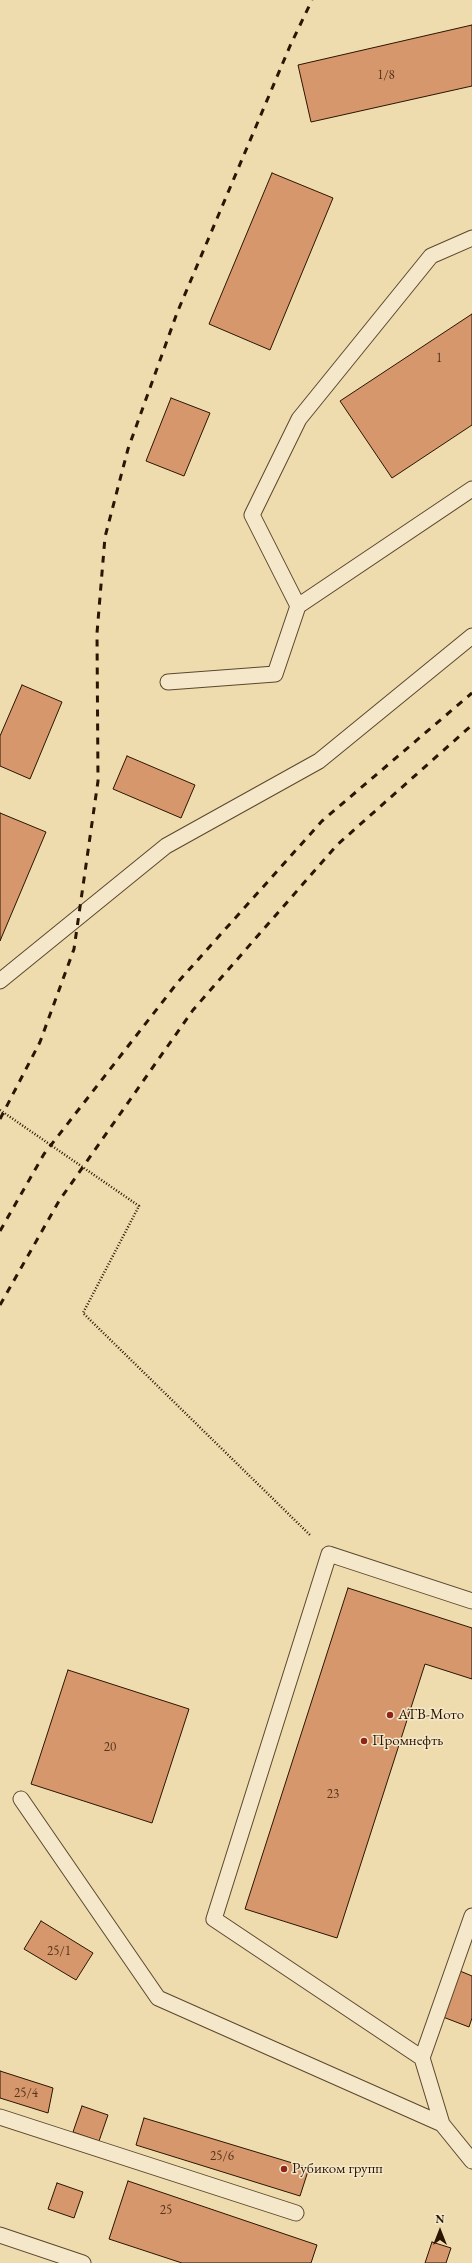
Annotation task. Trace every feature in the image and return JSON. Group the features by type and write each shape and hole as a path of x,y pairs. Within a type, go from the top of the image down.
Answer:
{"lane":[{"path":"298,606 252,515 299,419 431,256 472,238"},
{"path":"168,682 275,674 298,606 472,490"},
{"path":"0,981 166,846 319,761 472,636"},
{"path":"422,2058 214,1919 329,1554 472,1601"},
{"path":"21,1799 158,1998 442,2124"},
{"path":"472,1916 422,2058 442,2124 472,2161"},
{"path":"0,2117 296,2213"},
{"path":"0,2235 83,2263"}],"path":[{"path":"0,1110 139,1206 83,1313 329,1554"}],"building":[{"path":"472,25 472,86 311,122 298,65"},
{"path":"272,173 333,198 270,350 209,324"},
{"path":"472,314 472,425 392,478 340,401"},
{"path":"171,398 210,413 184,476 146,461"},
{"path":"22,685 62,702 30,779 0,766 0,736"},
{"path":"127,756 195,785 181,818 113,789"},
{"path":"0,813 46,832 0,941"},
{"path":"348,1588 472,1628 472,1679 425,1664 337,1938 245,1909"},
{"path":"68,1670 189,1709 152,1823 31,1784"},
{"path":"41,1921 93,1953 76,1980 24,1949"},
{"path":"460,1971 472,1976 472,2018 469,2027 443,2017"},
{"path":"0,2071 53,2088 48,2113 0,2098"},
{"path":"82,2106 108,2115 99,2141 73,2132"},
{"path":"144,2118 309,2168 300,2196 136,2145"},
{"path":"128,2181 317,2245 311,2263 182,2263 109,2239"},
{"path":"57,2183 83,2192 74,2218 48,2209"},
{"path":"432,2242 451,2248 446,2263 425,2263"}],"railway":[{"path":"0,1119 40,1042 74,949 98,781 97,633 105,537 128,449 177,313 290,46 312,0"},
{"path":"0,1231 44,1154 178,982 322,821 472,693"},
{"path":"0,1305 59,1201 193,1010 337,845 472,725"}],"place":[{"name":"АТВ-Мото","path":"390,1715"},
{"name":"Промнефть","path":"364,1741"},
{"name":"Рубиком групп","path":"284,2169"}]}
